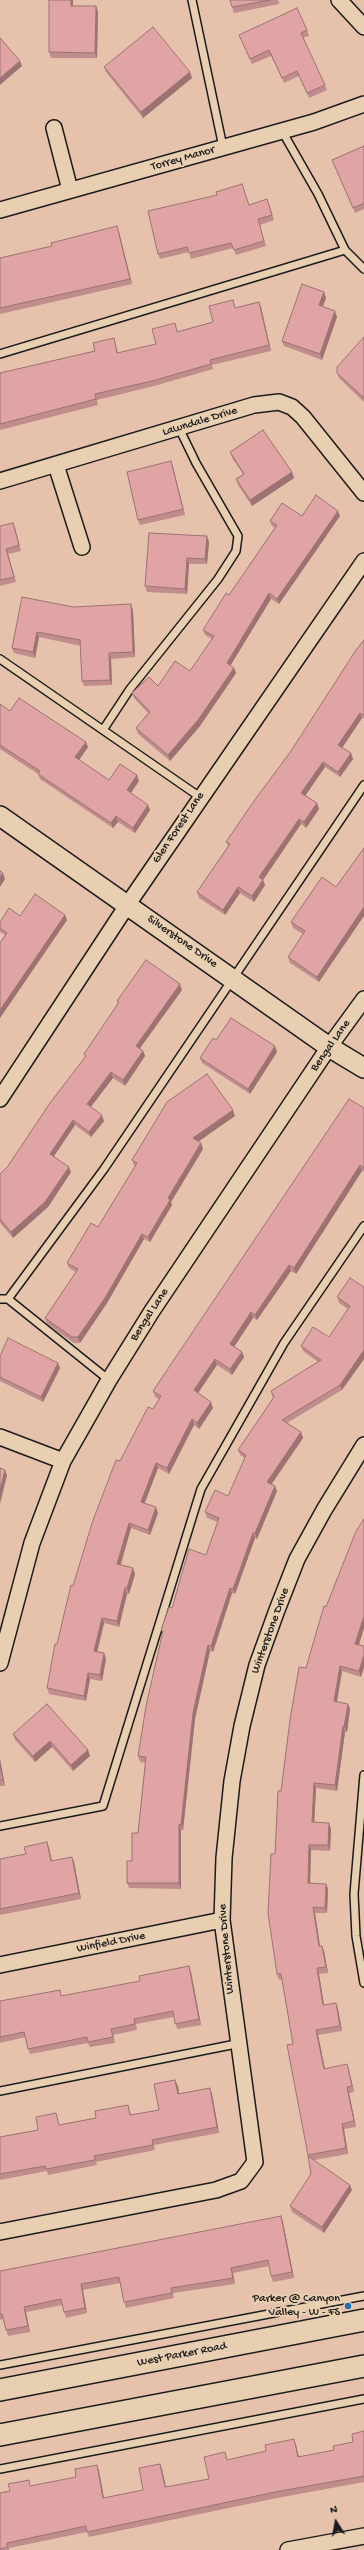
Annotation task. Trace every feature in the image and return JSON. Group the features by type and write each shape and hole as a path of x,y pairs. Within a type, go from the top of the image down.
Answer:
{"main road":[{"name":"West Parker Road","path":"0,2390 364,2320"},
{"path":"0,2435 364,2366"}],"street":[{"path":"340,0 364,27"},
{"name":"Torrey Manor","path":"0,210 282,131 364,104"},
{"path":"54,128 70,190"},
{"name":"Lawndale Drive","path":"0,481 254,405 279,402 292,407 304,417 364,493"},
{"path":"56,465 82,547"},
{"name":"Glen Forest Lane","path":"0,1099 128,904 364,561"},
{"name":"Silverstone Drive","path":"0,816 128,904 330,1047 364,1068"},
{"name":"Bengal Lane","path":"0,1662 32,1543 63,1461 109,1380 152,1311 364,999"},
{"path":"0,1436 63,1461"},
{"name":"Winterstone Drive","path":"0,2232 216,2190 241,2181 256,2162 222,1920 224,1858 232,1781 242,1726 257,1665 298,1559 324,1510 364,1445"},
{"name":"Winfield Drive","path":"0,1965 222,1920"},
{"path":"288,2550 364,2536"}],"lane":[{"path":"192,0 223,147"},
{"path":"282,131 318,194 345,250 364,269"},
{"path":"0,354 345,250"},
{"path":"103,730 130,689 218,579 236,551 238,536 196,463 179,428"},
{"path":"0,659 200,798"},
{"path":"8,1299 104,1169 364,785"},
{"path":"0,1826 103,1806 201,1488 284,1342 364,1226"},
{"path":"0,1299 8,1299 109,1380"},
{"path":"364,1775 354,1894 356,1936 364,1983"},
{"path":"0,2091 240,2043"},
{"path":"0,2365 364,2296"},
{"path":"0,2469 364,2400"}],"building":[{"path":"49,0 71,0 71,6 96,6 95,53 49,52"},
{"path":"230,0 270,0 232,7"},
{"path":"297,8 307,30 301,33 325,85 307,93 297,71 282,78 269,50 250,59 239,35"},
{"path":"153,27 190,72 141,112 104,67"},
{"path":"0,38 20,61 0,78"},
{"path":"364,146 364,203 353,208 332,160"},
{"path":"242,184 249,205 267,199 272,215 258,219 264,241 234,250 231,243 189,253 187,247 158,254 148,211 217,195 216,192"},
{"path":"117,226 130,279 0,308 0,258 52,246 51,243"},
{"path":"302,284 324,292 319,305 335,311 320,354 282,341"},
{"path":"233,300 235,308 259,302 269,345 210,360 211,364 152,381 95,394 96,399 0,424 0,373 95,351 93,343 114,338 117,353 156,344 152,329 175,323 177,332 213,322 209,306"},
{"path":"364,337 364,398 337,373 337,367"},
{"path":"263,430 292,472 250,500 236,479 244,474 230,452"},
{"path":"171,461 183,509 138,520 127,472"},
{"path":"316,495 338,511 277,599 269,593 227,663 234,668 198,720 168,755 136,728 150,712 132,693 149,677 158,686 175,661 190,671 214,636 203,630 226,593 229,595 277,525 270,521 282,503 302,516"},
{"path":"13,523 19,545 6,549 14,577 0,580 0,526"},
{"path":"149,533 207,536 205,559 187,558 185,589 145,586"},
{"path":"22,597 73,607 131,604 133,652 109,653 110,680 82,681 80,640 37,632 33,652 12,648"},
{"path":"364,640 364,714 363,715 360,713 338,745 351,753 338,772 323,762 301,793 317,803 304,822 299,819 259,877 263,880 252,896 238,887 223,910 197,892 230,844 226,842 291,751"},
{"path":"19,698 86,742 75,757 109,780 120,764 137,775 127,790 148,805 133,828 116,816 111,823 38,774 40,771 0,745 0,704 10,711"},
{"path":"364,848 364,907 317,977 288,957 305,931 291,922 322,877 336,887"},
{"path":"0,871 3,873 0,878"},
{"path":"35,894 65,915 0,1010 0,943 7,933 0,928 0,922 9,908 20,916"},
{"path":"146,960 180,984 136,1046 143,1051 123,1080 111,1072 87,1104 102,1115 89,1132 73,1120 50,1154 69,1167 45,1202 11,1232 0,1219 0,1174 8,1166 50,1103 86,1056 84,1054 119,1002 117,1001"},
{"path":"231,1018 275,1046 248,1089 200,1058 213,1038 216,1040"},
{"path":"207,1074 233,1110 193,1138 201,1143 168,1198 170,1200 148,1237 142,1234 105,1298 78,1337 72,1337 45,1318 78,1269 67,1263 91,1223 98,1227 137,1163 132,1160 167,1102"},
{"path":"349,1099 364,1108 364,1168 360,1165 294,1268 289,1265 255,1315 251,1312 230,1344 242,1352 230,1369 215,1359 194,1390 211,1402 197,1423 192,1419 167,1468 156,1463 141,1502 156,1507 148,1530 129,1523 117,1564 133,1568 127,1588 125,1588 117,1621 102,1618 94,1651 104,1653 100,1675 88,1673 84,1696 47,1688 55,1644 57,1644 71,1585 73,1586 92,1523 116,1460 120,1461 148,1407 153,1409 161,1396 153,1391"},
{"path":"350,1278 364,1287 364,1350 340,1385 282,1420 301,1432 267,1482 275,1486 255,1533 253,1533 233,1589 230,1588 211,1646 208,1645 193,1713 181,1825 179,1824 179,1883 127,1883 127,1861 132,1861 132,1833 138,1833 146,1757 138,1756 146,1706 163,1631 161,1630 169,1607 172,1608 189,1549 206,1555 219,1518 205,1512 215,1490 228,1496 246,1455 238,1450 274,1397 271,1391 321,1360 301,1346 313,1327 329,1337 350,1306 337,1297"},
{"path":"8,1338 58,1363 41,1397 0,1377 0,1356"},
{"path":"0,1468 5,1470 0,1491"},
{"path":"364,1519 364,1616 355,1644 364,1646 364,1655 359,1671 340,1666 334,1701 348,1704 344,1727 343,1726 335,1785 314,1783 312,1822 329,1823 328,1845 309,1845 308,1883 326,1884 325,1908 313,1907 319,1946 322,1946 326,1967 317,1968 323,2005 336,2003 340,2026 316,2030 324,2069 347,2064 352,2086 347,2087 354,2121 342,2124 346,2148 308,2155 287,2045 293,2044 281,1974 277,1974 268,1913 271,1854 275,1854 278,1791 281,1791 290,1720 299,1667 306,1668 324,1606 326,1607 356,1531"},
{"path":"47,1704 88,1750 71,1765 50,1741 33,1756 13,1734"},
{"path":"0,1764 3,1780 0,1780"},
{"path":"47,1842 51,1861 72,1857 79,1893 0,1909 0,1859 26,1854 24,1847"},
{"path":"189,1966 199,2019 175,2024 173,2011 134,2019 135,2024 111,2029 113,2037 88,2042 87,2037 28,2049 24,2032 0,2037 0,2001 60,1990 61,1996 140,1981 139,1976"},
{"path":"175,2080 178,2094 210,2088 217,2127 152,2140 153,2145 94,2156 95,2160 46,2169 45,2166 0,2174 0,2137 38,2130 36,2117 56,2113 59,2125 96,2118 95,2111 128,2105 130,2115 159,2110 154,2084"},
{"path":"308,2156 350,2185 322,2227 290,2206 311,2174"},
{"path":"281,2216 292,2272 271,2276 268,2260 231,2268 233,2278 171,2288 172,2293 124,2302 119,2277 81,2284 85,2308 64,2312 61,2299 24,2307 28,2326 6,2330 2,2314 0,2314 0,2271"},
{"path":"364,2431 364,2476 275,2492 87,2532 86,2526 7,2543 7,2547 0,2549 0,2493 10,2491 8,2484 29,2480 30,2486 76,2477 75,2469 97,2465 103,2498 143,2490 139,2468 160,2464 165,2487 209,2479 204,2457 225,2452 227,2460 266,2451 265,2445 294,2439 298,2457 334,2450 333,2446 353,2442 352,2434"}],"place":[{"name":"Parker @ Canyon Valley - W - FS","path":"348,2306"}]}
